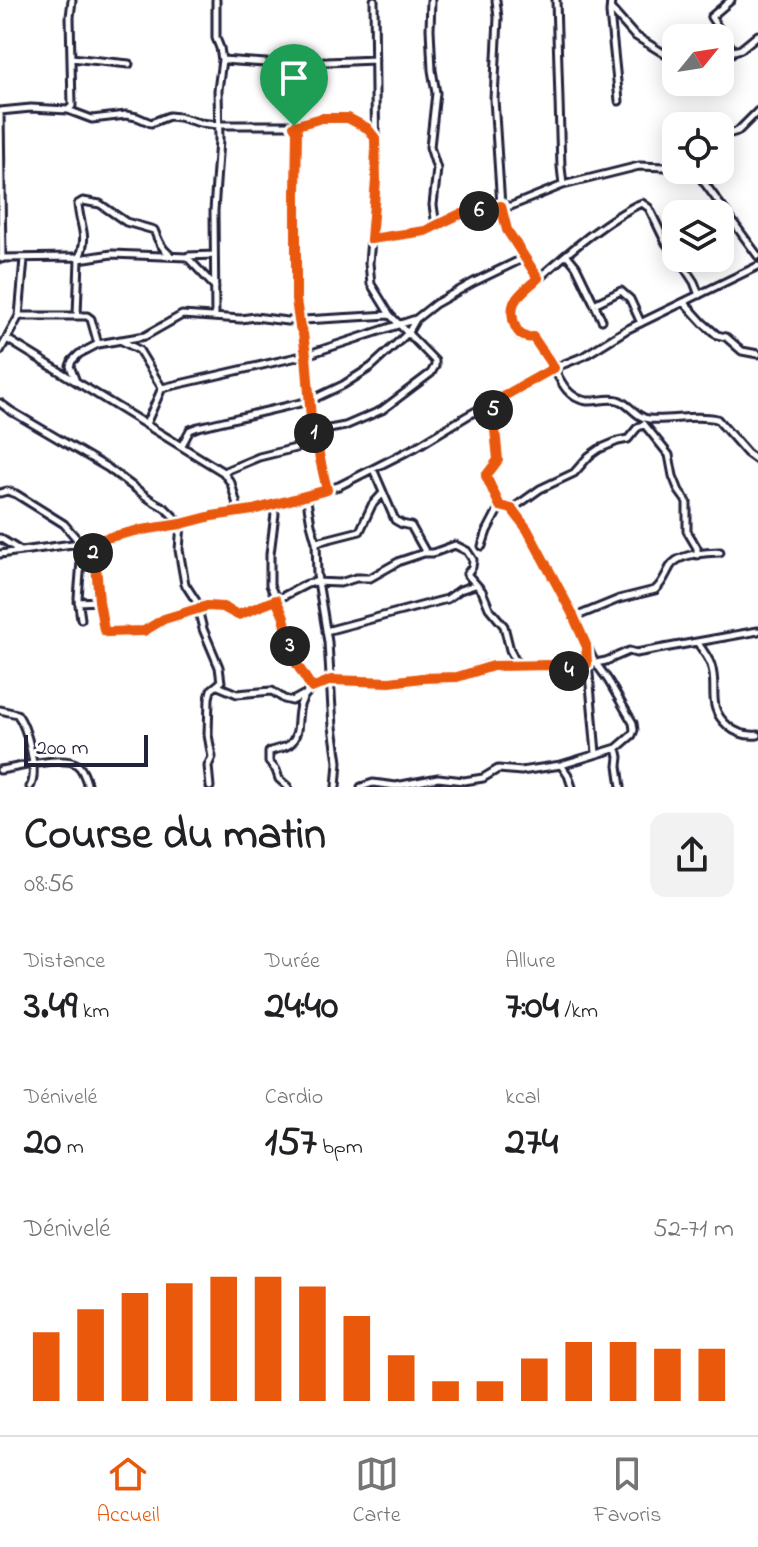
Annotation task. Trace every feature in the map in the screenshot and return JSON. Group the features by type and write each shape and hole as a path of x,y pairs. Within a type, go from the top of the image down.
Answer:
{"street":[{"path":"68,110 72,106 72,0"},
{"path":"215,316 214,211 218,90 222,60 216,38 216,0"},
{"path":"313,432 345,426 382,410 431,373 435,366 435,361 390,315 371,284 369,263 376,180 374,0"},
{"path":"431,0 431,57 436,93 430,147 437,169 433,205 436,226"},
{"path":"496,0 494,99 501,206 507,230 538,278"},
{"path":"556,0 563,185"},
{"path":"611,0 619,101"},
{"path":"716,24 711,17 731,0"},
{"path":"610,8 634,35 662,52"},
{"path":"734,52 758,35"},
{"path":"71,58 129,64"},
{"path":"222,60 279,64 375,60"},
{"path":"215,255 112,254 79,259 1,258 0,111 31,108 68,110 92,119 126,115 151,123 169,116 218,125 294,126 322,118 348,118 367,128 375,138"},
{"path":"734,132 758,111"},
{"path":"294,126 297,131 296,300 306,355 313,432 327,490"},
{"path":"371,239 425,231 458,215 518,204 563,185 639,166 662,167"},
{"path":"705,184 758,256"},
{"path":"77,315 79,259 85,228 78,204 83,201 100,204 126,222 154,230 164,251 170,255"},
{"path":"662,235 649,208 642,203 617,216 538,278 517,298 513,310 517,331 521,337 533,337 563,386 575,397 586,401 618,400 629,406 669,455 673,476 687,502 687,531 697,548 697,555"},
{"path":"567,255 576,266 602,320"},
{"path":"187,257 215,287"},
{"path":"162,388 306,355 400,325 524,258"},
{"path":"0,351 19,316 24,259"},
{"path":"0,554 94,541 181,524 339,486 554,368 584,356 641,323 758,266"},
{"path":"687,272 699,295"},
{"path":"594,304 621,291 630,299 641,323"},
{"path":"684,302 717,335 726,337 742,351 758,354"},
{"path":"75,379 70,366 79,354 98,344 145,336 180,315 255,317 276,321 390,315"},
{"path":"19,316 87,316 91,319 98,344"},
{"path":"182,445 190,430 198,427 309,401 343,385 371,367 408,333 416,319"},
{"path":"7,339 223,472 231,483 239,512"},
{"path":"118,340 139,350 162,388"},
{"path":"146,424 162,388"},
{"path":"0,403 108,468 165,508 181,524 179,550 183,580 196,601 203,629 219,667 221,682 211,690 209,698 210,787"},
{"path":"488,405 493,409 498,453 497,461 486,476 500,506"},
{"path":"642,421 717,419 758,461"},
{"path":"512,509 540,489 574,473 599,449 628,439 642,421"},
{"path":"223,472 259,457 316,443"},
{"path":"373,469 395,520 411,526 426,553"},
{"path":"0,493 7,491 16,494 72,531 78,542 81,561 78,602 81,619"},
{"path":"316,542 360,531 372,505 383,493"},
{"path":"306,495 316,542 317,575 326,631 338,762 336,787"},
{"path":"271,504 275,514 270,585 284,617 296,663 312,688"},
{"path":"361,787 373,783 396,786 438,778 454,784 483,778 501,769 521,771 561,765 617,748 632,735 634,726 594,661 575,617 527,529 512,509 500,506"},
{"path":"482,546 500,506"},
{"path":"0,538 21,551"},
{"path":"94,541 99,601 107,632 140,632 164,619 207,606 219,606 238,615 307,584 370,578 400,561 455,545 467,551 473,560 472,567 466,572 504,626 518,666"},
{"path":"575,617 619,599 655,590 675,561 720,552"},
{"path":"326,631 447,599 475,585"},
{"path":"78,602 99,601"},
{"path":"218,686 237,694 272,691 292,701 331,680 390,682 452,678 487,666 550,665 569,671 629,651 636,653 758,631"},
{"path":"697,642 712,667 714,708 718,716 742,734 758,735"},
{"path":"586,645 596,753"},
{"path":"288,787 269,762 269,752 291,743 305,694"},
{"path":"0,710 20,716 29,742 34,781 30,787"},
{"path":"617,748 621,787"},
{"path":"0,770 61,761 76,764 88,787"},
{"path":"561,765 572,787"}],"route":[{"path":"322,118 348,118 367,128 375,138 376,180 371,239 425,231 458,215 501,206 507,230 538,278 513,304 517,331 521,337 533,337 554,368 488,405 493,409 498,460 486,476 500,506 512,509 527,529 562,594 586,645 587,664 569,671 550,665 487,666 457,677 400,682 331,680 312,688 296,663 287,626 276,600 238,615 223,607 207,606 164,619 140,632 105,631 93,553 94,541 253,510 327,490 311,419 306,355 296,300 297,131 294,126 322,118"}]}
